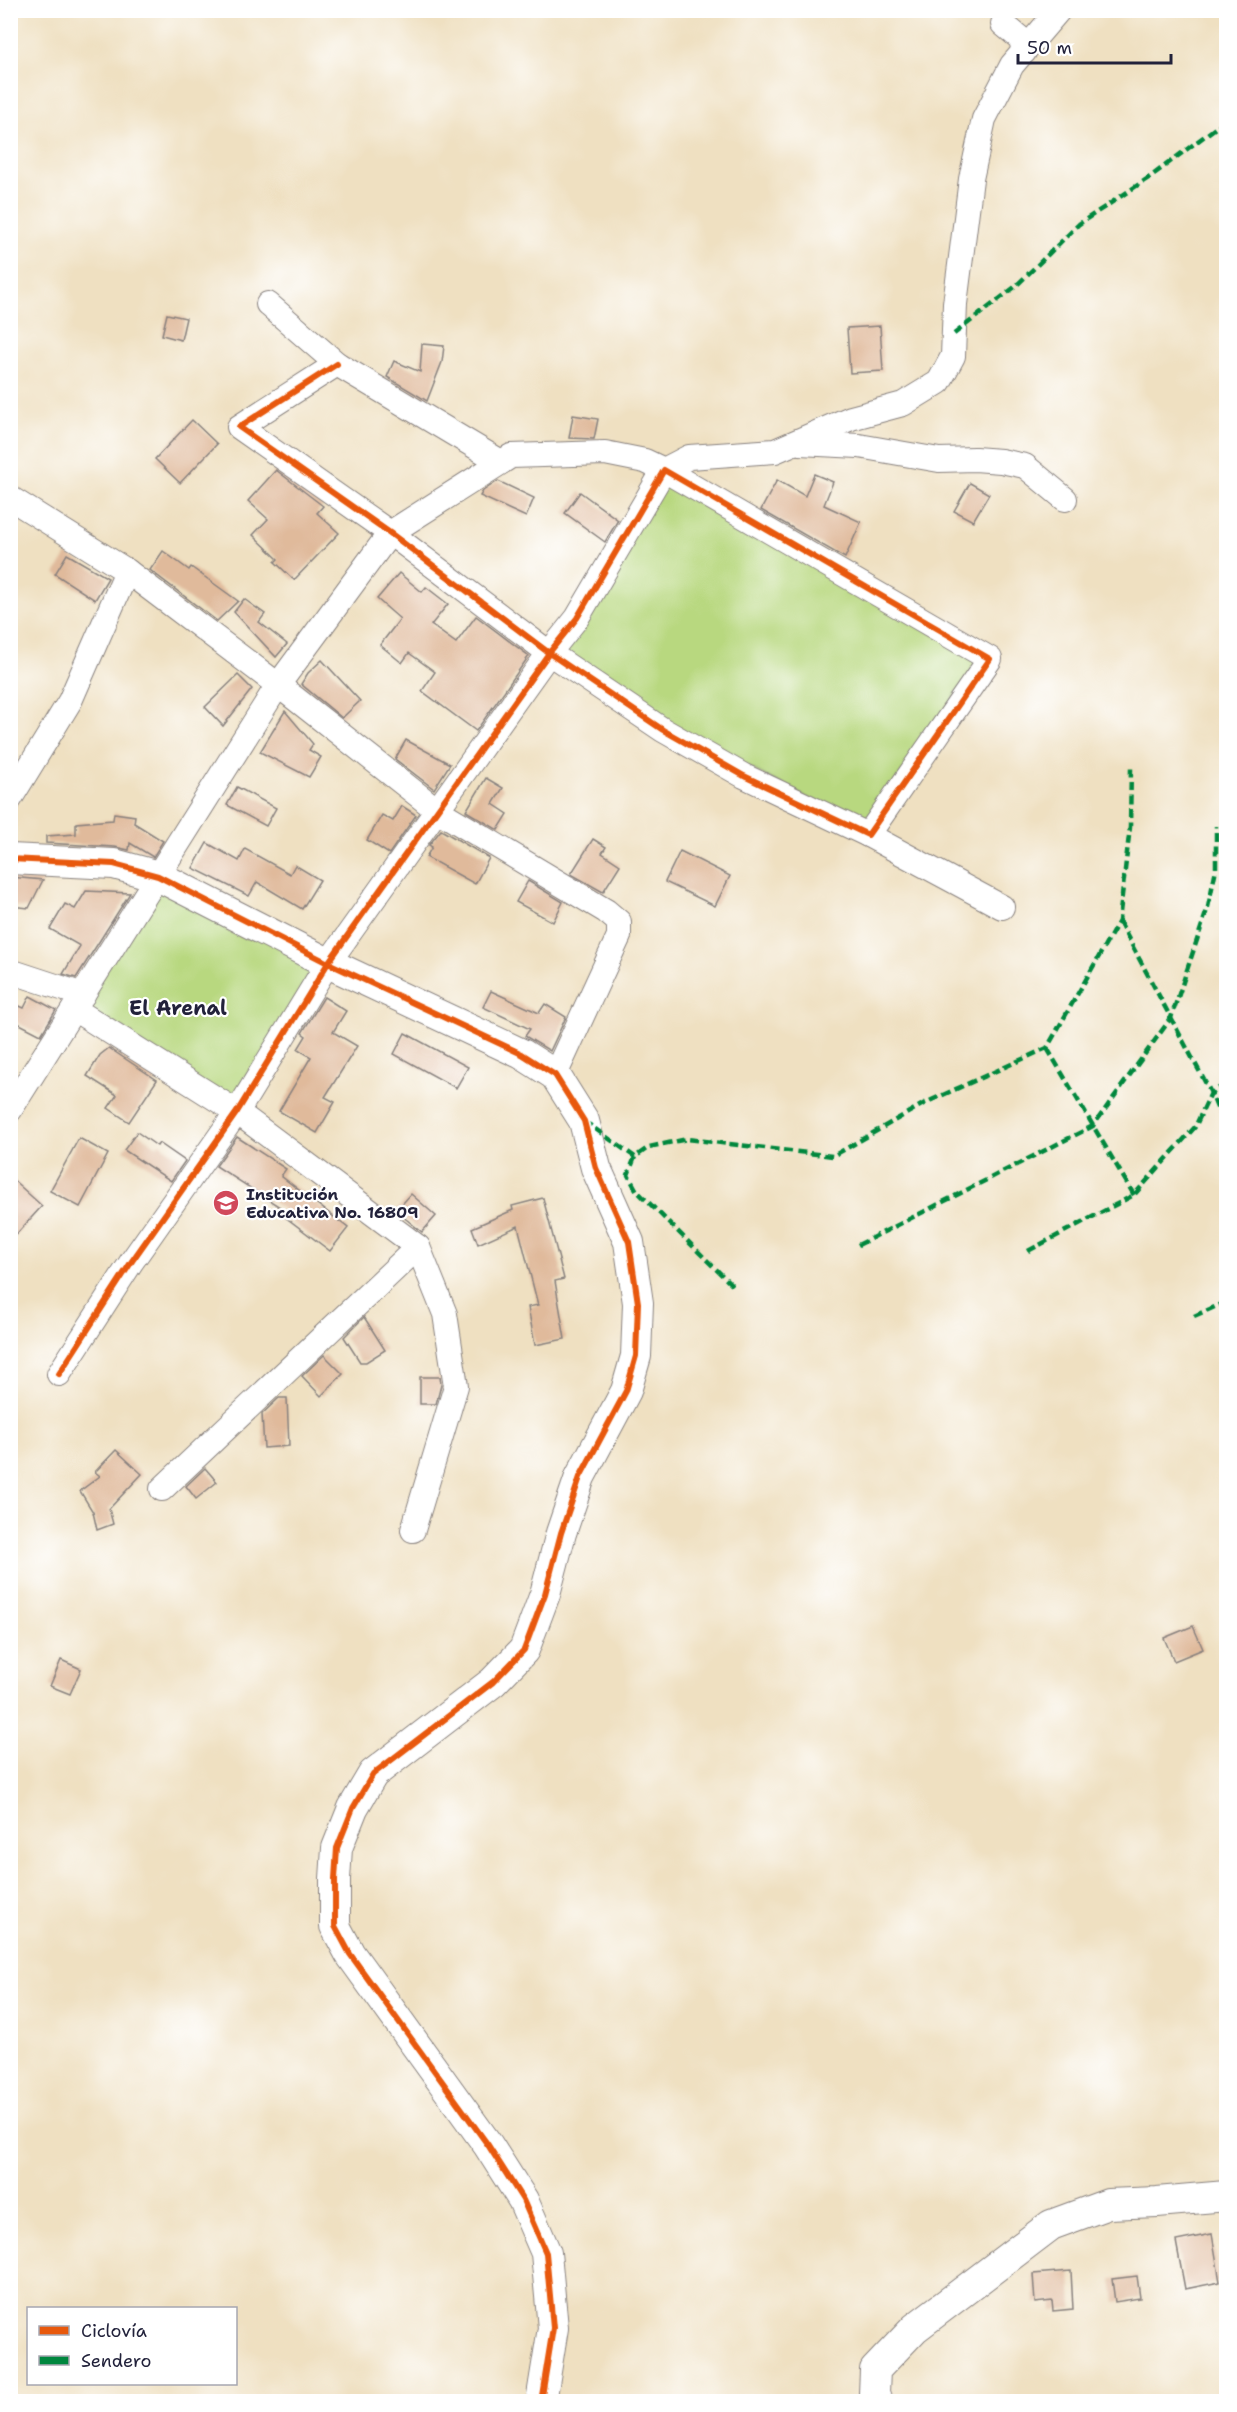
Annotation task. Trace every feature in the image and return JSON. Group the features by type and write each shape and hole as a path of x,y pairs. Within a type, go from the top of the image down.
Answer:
{"street":[{"path":"59,1374 132,1260 237,1112 328,963 549,653 577,618 663,470 689,456 776,451 851,418 903,404 939,382 953,356 955,304 968,202 984,119 1012,65 1059,10"},
{"path":"1003,24 1021,39 1024,52"},
{"path":"268,304 337,364 501,462"},
{"path":"337,364 239,427 390,533 549,653 663,730 744,776 868,835 1002,907"},
{"path":"795,443 859,446 939,460 975,459 1025,466 1065,499"},
{"path":"10,1110 278,685 390,533 511,456 604,453 645,461 990,659 868,835"},
{"path":"10,498 127,571 278,685 437,810 606,911 619,922 619,936 555,1075"},
{"path":"10,799 70,701 127,571"},
{"path":"10,859 114,864 158,876 328,963 522,1054 555,1075 584,1121 596,1167 629,1242 638,1303 636,1356 626,1391 580,1477 561,1533 545,1594 524,1650 492,1682 373,1774 353,1808 337,1848 336,1926 350,1954 488,2145 523,2200 546,2253 553,2328 541,2402"},
{"path":"10,971 79,1002 237,1112 418,1247 445,1314 456,1386 413,1530"},
{"path":"162,1488 418,1247"},
{"path":"877,2402 874,2394 875,2370 915,2328 1051,2225 1108,2204 1227,2196"}],"green space":[{"path":"665,478 980,660 864,828 661,722 557,651"},
{"path":"160,880 323,964 234,1105 81,1007"}],"building":[{"path":"167,314 186,318 181,340 162,335"},
{"path":"880,326 883,371 850,373 847,328"},
{"path":"422,344 444,346 442,362 427,401 387,377 394,361 420,372"},
{"path":"573,415 598,419 594,439 569,438"},
{"path":"192,420 217,444 180,483 155,459"},
{"path":"276,470 323,506 317,513 339,533 294,580 275,562 278,559 253,535 268,519 248,501"},
{"path":"814,474 833,482 824,505 861,522 845,558 761,510 777,480 805,496"},
{"path":"498,481 534,498 526,517 480,496 483,491"},
{"path":"970,483 989,494 973,521 954,511"},
{"path":"580,492 618,520 605,542 565,513"},
{"path":"163,551 189,570 191,567 238,601 217,621 150,570"},
{"path":"67,554 108,578 95,600 55,574"},
{"path":"399,573 422,592 426,587 448,604 431,625 456,643 476,616 529,656 476,731 422,691 435,672 409,653 402,663 380,645 400,619 377,599"},
{"path":"244,599 265,614 259,622 287,644 276,657 234,612"},
{"path":"322,660 360,701 342,718 301,684 308,673"},
{"path":"238,675 252,689 223,726 205,707"},
{"path":"285,711 313,744 309,750 321,757 309,777 260,752"},
{"path":"406,740 450,764 434,789 395,759"},
{"path":"486,778 503,788 493,804 508,814 498,830 466,811"},
{"path":"237,787 276,808 266,826 227,805"},
{"path":"402,806 416,815 389,854 367,840 382,815 393,821"},
{"path":"114,813 135,816 134,823 163,841 153,857 130,843 129,850 115,847 46,843 46,836 76,834 76,823 113,820"},
{"path":"441,830 489,858 475,884 426,857 432,847 429,845"},
{"path":"593,839 606,847 602,853 620,865 603,892 571,874"},
{"path":"207,843 239,861 245,849 290,874 295,865 320,880 302,909 257,882 249,896 193,868"},
{"path":"680,851 730,876 715,906 665,882"},
{"path":"10,877 43,880 29,908 10,906"},
{"path":"528,881 563,902 553,922 516,902"},
{"path":"86,891 130,893 76,978 63,974 80,946 50,929 65,904 75,909"},
{"path":"491,991 539,1013 545,1004 566,1017 550,1051 525,1036 530,1029 483,1007"},
{"path":"30,996 56,1010 41,1035 10,1019 10,1002 24,1008"},
{"path":"324,997 346,1011 333,1032 357,1046 325,1097 335,1102 317,1133 279,1111 311,1057 298,1049 306,1036 302,1033"},
{"path":"405,1033 468,1067 456,1088 394,1054"},
{"path":"109,1048 157,1080 129,1122 108,1108 117,1095 87,1076 100,1055"},
{"path":"137,1132 157,1146 159,1143 185,1161 171,1181 124,1150"},
{"path":"237,1137 286,1169 281,1176 348,1228 330,1251 280,1213 283,1209 216,1166"},
{"path":"79,1138 108,1154 80,1207 50,1191"},
{"path":"10,1177 42,1206 10,1241"},
{"path":"411,1194 436,1216 422,1232 396,1211"},
{"path":"543,1198 564,1279 555,1281 565,1339 535,1345 528,1307 538,1305 518,1226 478,1244 472,1228 513,1210 512,1206"},
{"path":"364,1317 385,1350 366,1362 360,1362 344,1337"},
{"path":"324,1355 343,1374 321,1396 302,1376"},
{"path":"420,1377 440,1377 441,1385 436,1404 420,1404"},
{"path":"279,1398 287,1398 289,1446 264,1448 262,1414"},
{"path":"116,1450 142,1474 109,1509 113,1524 97,1530 93,1512 80,1491 100,1476 95,1472"},
{"path":"205,1468 217,1482 196,1499 186,1486"},
{"path":"1193,1626 1203,1649 1174,1661 1164,1638"},
{"path":"61,1660 81,1669 70,1694 50,1686"},
{"path":"1212,2234 1220,2282 1185,2289 1176,2241"},
{"path":"1071,2271 1073,2309 1053,2311 1052,2301 1035,2303 1033,2274"},
{"path":"1137,2276 1140,2298 1115,2302 1112,2279"}],"marked path":[{"path":"954,334 1016,286 1079,224 1150,177 1226,120"},
{"path":"732,1285 637,1191 628,1175 635,1157 649,1147 687,1139 833,1156 925,1103 1047,1048 1119,921 1130,827 1131,768"},
{"path":"858,1245 1093,1126 1171,1018 1208,907 1216,869 1216,826"},
{"path":"1119,921 1211,1093 1226,1130"},
{"path":"1047,1048 1134,1195"},
{"path":"1028,1251 1134,1195 1195,1127 1211,1093 1226,1084"},
{"path":"584,1121 635,1157"},
{"path":"1194,1316 1226,1302"}],"cycle path":[{"path":"59,1374 132,1261 237,1112 328,963 549,653 577,618 664,470 990,659 868,835 744,776 663,730 549,653 390,533 239,427 337,364"},
{"path":"10,859 114,864 158,876 328,963 522,1054 555,1075 584,1121 596,1168 629,1242 638,1303 636,1356 626,1391 580,1477 561,1533 545,1594 524,1650 493,1682 373,1774 353,1808 337,1848 335,1926 350,1954 488,2145 523,2200 546,2253 553,2328 541,2402"}],"place":[{"name":"Institución Educativa No. 16809","path":"226,1203"}],"district":[{"name":"El Arenal","path":"178,1008"}]}
